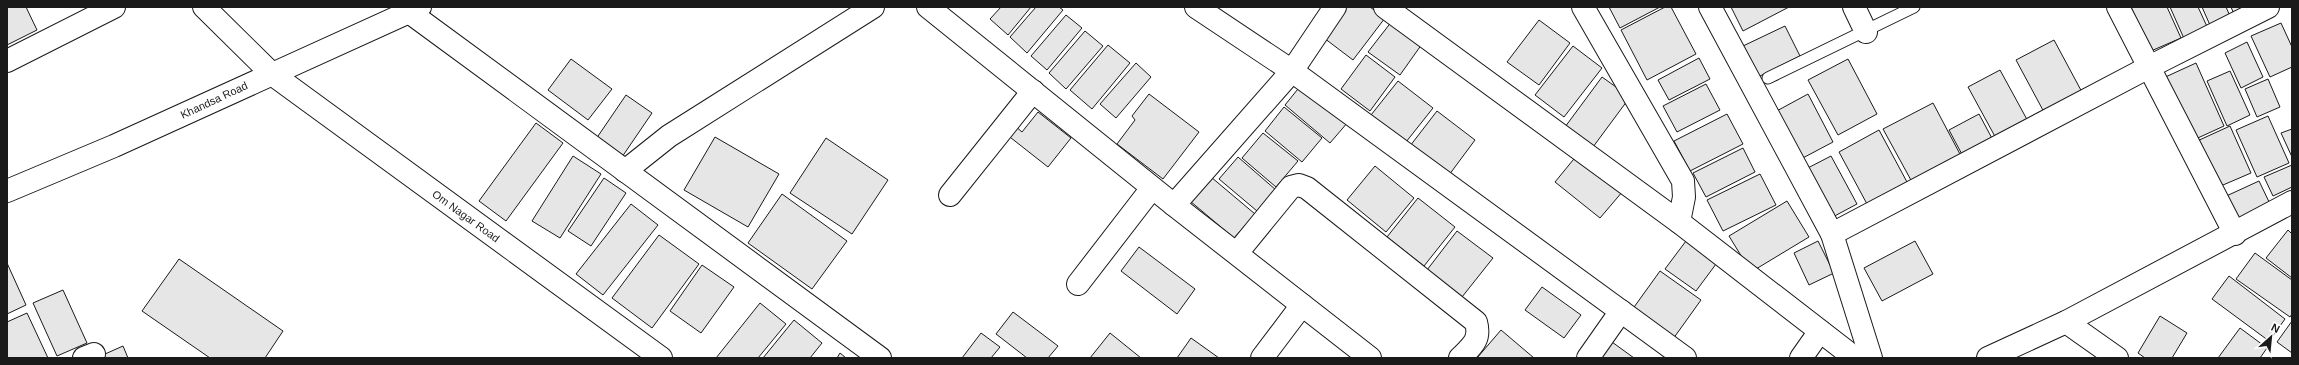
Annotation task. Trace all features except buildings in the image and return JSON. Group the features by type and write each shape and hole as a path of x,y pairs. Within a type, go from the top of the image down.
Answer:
{"street":[{"path":"7,61 114,7"},
{"name":"Om Nagar Road","path":"204,7 272,74 661,358"},
{"path":"625,171 669,136 873,7"},
{"path":"928,7 1152,188 1370,358"},
{"path":"1196,7 1292,71 1685,358"},
{"path":"1174,205 1292,71 1335,7"},
{"path":"1385,7 1679,222 1855,358"},
{"path":"1583,7 1683,181 1684,198 1679,222"},
{"path":"1710,7 1761,82 1832,234 1871,358"},
{"path":"1854,7 1866,32"},
{"path":"2118,7 2235,234"},
{"path":"1832,234 2149,67 2268,7"},
{"path":"415,10 625,171 880,358"},
{"name":"Khandsa Road","path":"7,191 114,146 415,10"},
{"path":"950,195 1033,92"},
{"path":"1237,253 1290,188 1299,185 1307,188 1476,322 1479,332 1475,342 1460,358"},
{"path":"1078,284 1152,188"},
{"path":"1988,358 2066,322 2235,234 2292,202"},
{"path":"1262,358 1302,305"},
{"path":"1588,358 1621,311"},
{"path":"2066,322 2117,358"},
{"path":"1801,358 1820,331"}],"lane":[{"path":"1761,82 1866,32 1914,7"}]}
